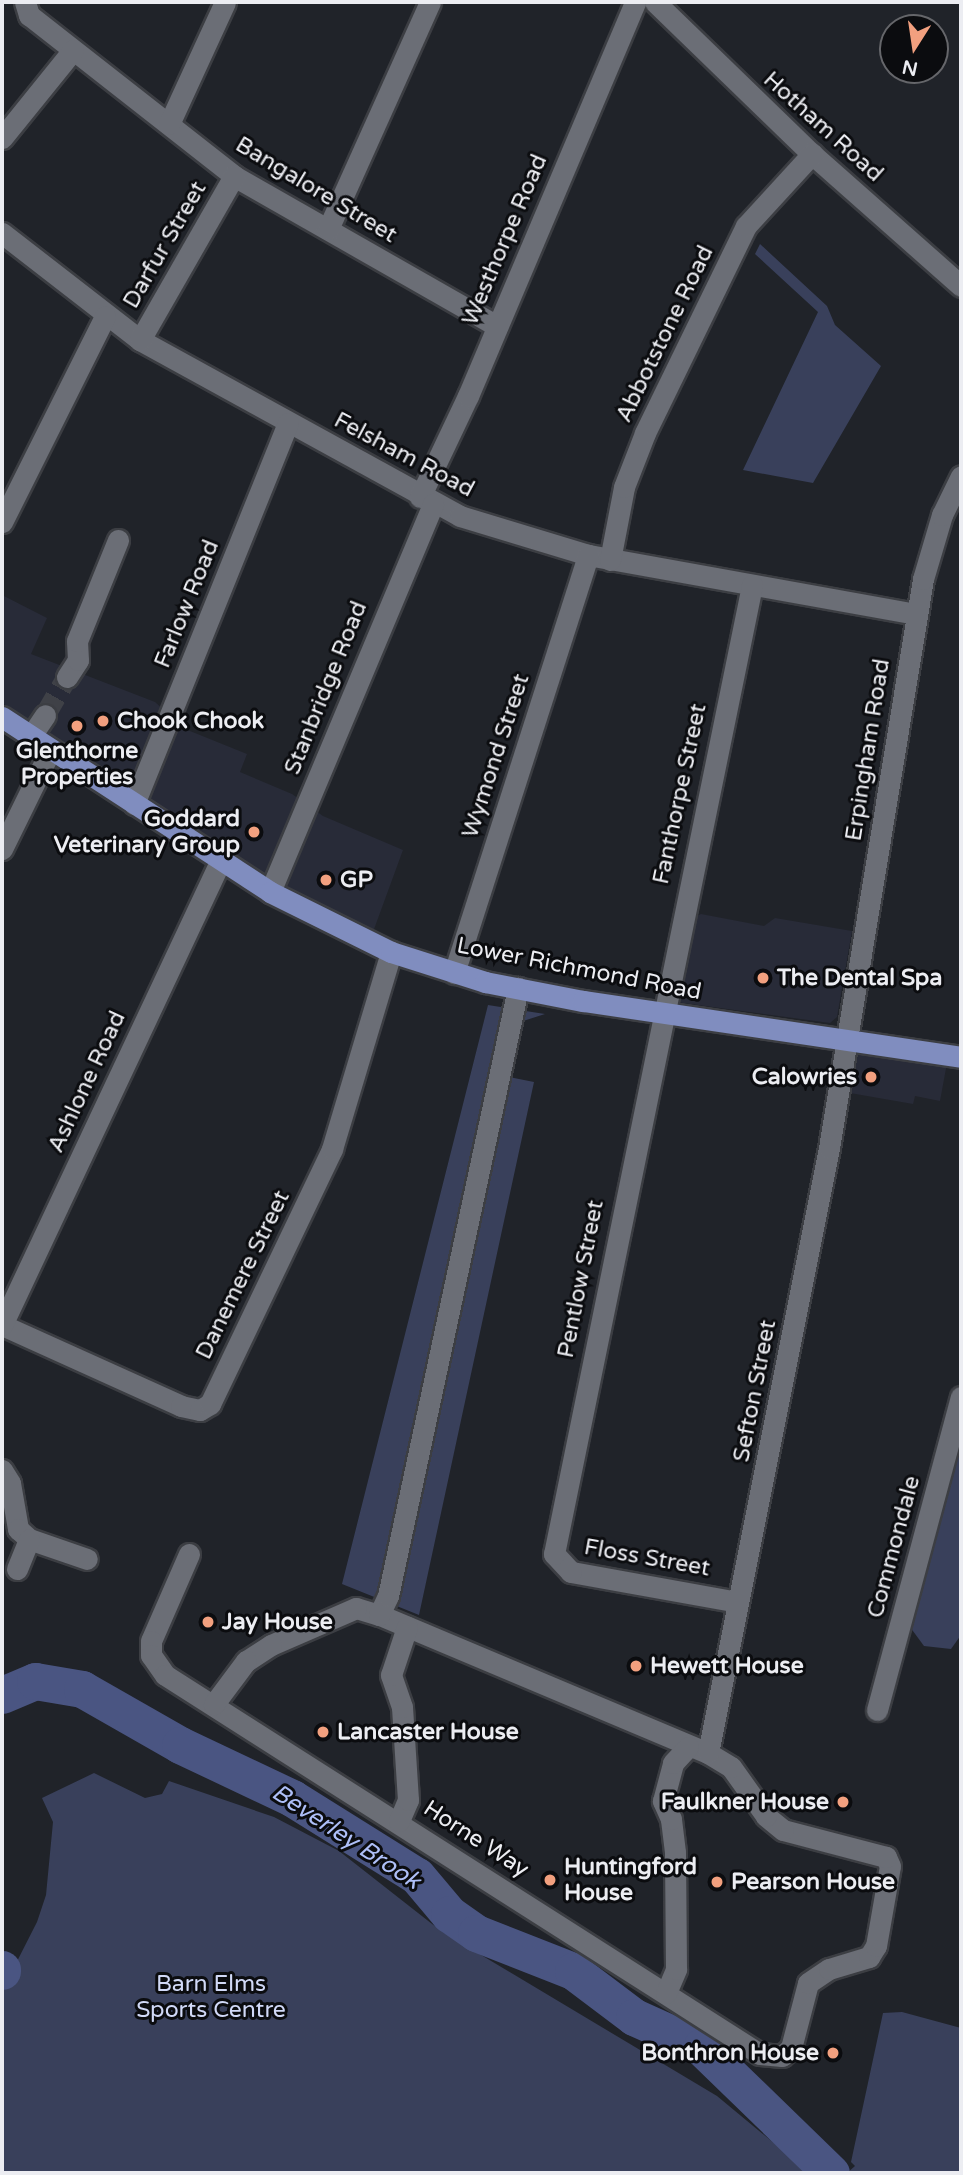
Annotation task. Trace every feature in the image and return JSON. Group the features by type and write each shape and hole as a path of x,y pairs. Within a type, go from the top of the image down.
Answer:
{"main road":[{"name":"Lower Richmond Road","path":"2,717 220,862 270,892 391,952 454,973 518,988 661,1014 846,1038 961,1057"}],"street":[{"name":"Bangalore Street","path":"25,2 29,15 234,176 497,326"},
{"path":"169,124 225,2"},
{"path":"328,229 430,2"},
{"name":"Westhorpe Road","path":"427,501 497,326 635,2"},
{"name":"Hotham Road","path":"659,3 812,155 961,286"},
{"path":"2,138 73,50"},
{"name":"Abbotstone Road","path":"610,560 624,487 645,433 746,226 812,155"},
{"name":"Darfur Street","path":"140,340 234,176"},
{"name":"Felsham Road","path":"2,233 105,316 140,340 427,501 588,555 917,614"},
{"path":"2,522 105,316"},
{"name":"Farlow Road","path":"134,804 288,424"},
{"name":"Erpingham Road","path":"846,1038 917,614 933,542 961,476"},
{"name":"Stanbridge Road","path":"270,892 427,501"},
{"path":"67,677 78,660 77,641 118,540"},
{"name":"Wymond Street","path":"454,973 588,555"},
{"name":"Fanthorpe Street","path":"661,1014 752,585"},
{"path":"31,736 45,715"},
{"path":"2,849 51,749"},
{"name":"Ashlone Road","path":"2,1325 220,862"},
{"name":"Danemere Street","path":"2,1325 181,1406 200,1410 210,1404 331,1149 391,952"},
{"path":"379,1615 387,1596 518,988"},
{"name":"Pentlow Street","path":"554,1553 661,1014"},
{"name":"Sefton Street","path":"698,1750 738,1602 846,1038"},
{"name":"Commondale","path":"877,1710 961,1397"},
{"path":"2,1471 10,1483 18,1529 29,1539 87,1559"},
{"path":"17,1569 29,1539"},
{"name":"Floss Street","path":"554,1553 571,1572 738,1602"},
{"name":"Horne Way","path":"189,1554 151,1641 151,1655 165,1675 760,2054 782,2056 791,2048 808,1983 829,1969 869,1957 876,1946 888,1882 886,1857 773,1824 731,1767 698,1750 379,1615 356,1608 271,1645 246,1661 214,1704"},
{"name":"Horne Way","path":"398,1821 408,1800 402,1707 391,1675 407,1627"},
{"path":"666,1993 676,1969 675,1852 671,1819 663,1801 669,1773 698,1750"}],"shaded area":[{"path":"2,595 47,618 31,654 155,702 185,729 247,754 240,772 292,794 323,816 403,850 373,932 260,873 2,703"},
{"path":"701,914 764,926 775,918 852,931 837,1017 830,1023 676,1002 693,918"},
{"path":"862,1052 947,1063 940,1101 915,1096 913,1104 850,1093 856,1056"}],"green space":[{"path":"760,244 827,306 835,325 881,366 813,483 743,470 818,312 755,254"},
{"path":"488,1005 545,1014 520,1022 509,1077 534,1082 419,1615 342,1584"},
{"path":"961,1431 961,1635 951,1649 924,1646 910,1627"},
{"name":"Barn Elms Sports Centre","path":"94,1773 145,1798 162,1794 169,1781 274,1817 339,1851 441,1931 717,2096 810,2173 2,2173 2,1982 7,1981 37,1922 46,1895 53,1822 42,1798"},
{"path":"902,2012 961,2028 961,2173 847,2173 855,2166 851,2162 883,2013"}],"waterway":[{"name":"Beverley Brook","path":"2,1695 35,1681 82,1689 180,1745 292,1798 417,1876 449,1914 476,1933 573,1971 634,2017 701,2047 831,2173"}],"tunnel":[{"path":"45,715 67,677"}],"place":[{"name":"Chook Chook","path":"103,721"},
{"name":"Glenthorne Properties","path":"77,726"},
{"name":"Goddard Veterinary Group","path":"254,832"},
{"name":"GP","path":"326,880"},
{"name":"The Dental Spa","path":"763,978"},
{"name":"Calowries","path":"871,1077"},
{"name":"Jay House","path":"208,1622"},
{"name":"Hewett House","path":"636,1666"},
{"name":"Lancaster House","path":"323,1732"},
{"name":"Faulkner House","path":"843,1802"},
{"name":"Huntingford House","path":"550,1880"},
{"name":"Pearson House","path":"717,1882"},
{"name":"Bonthron House","path":"833,2053"}]}
